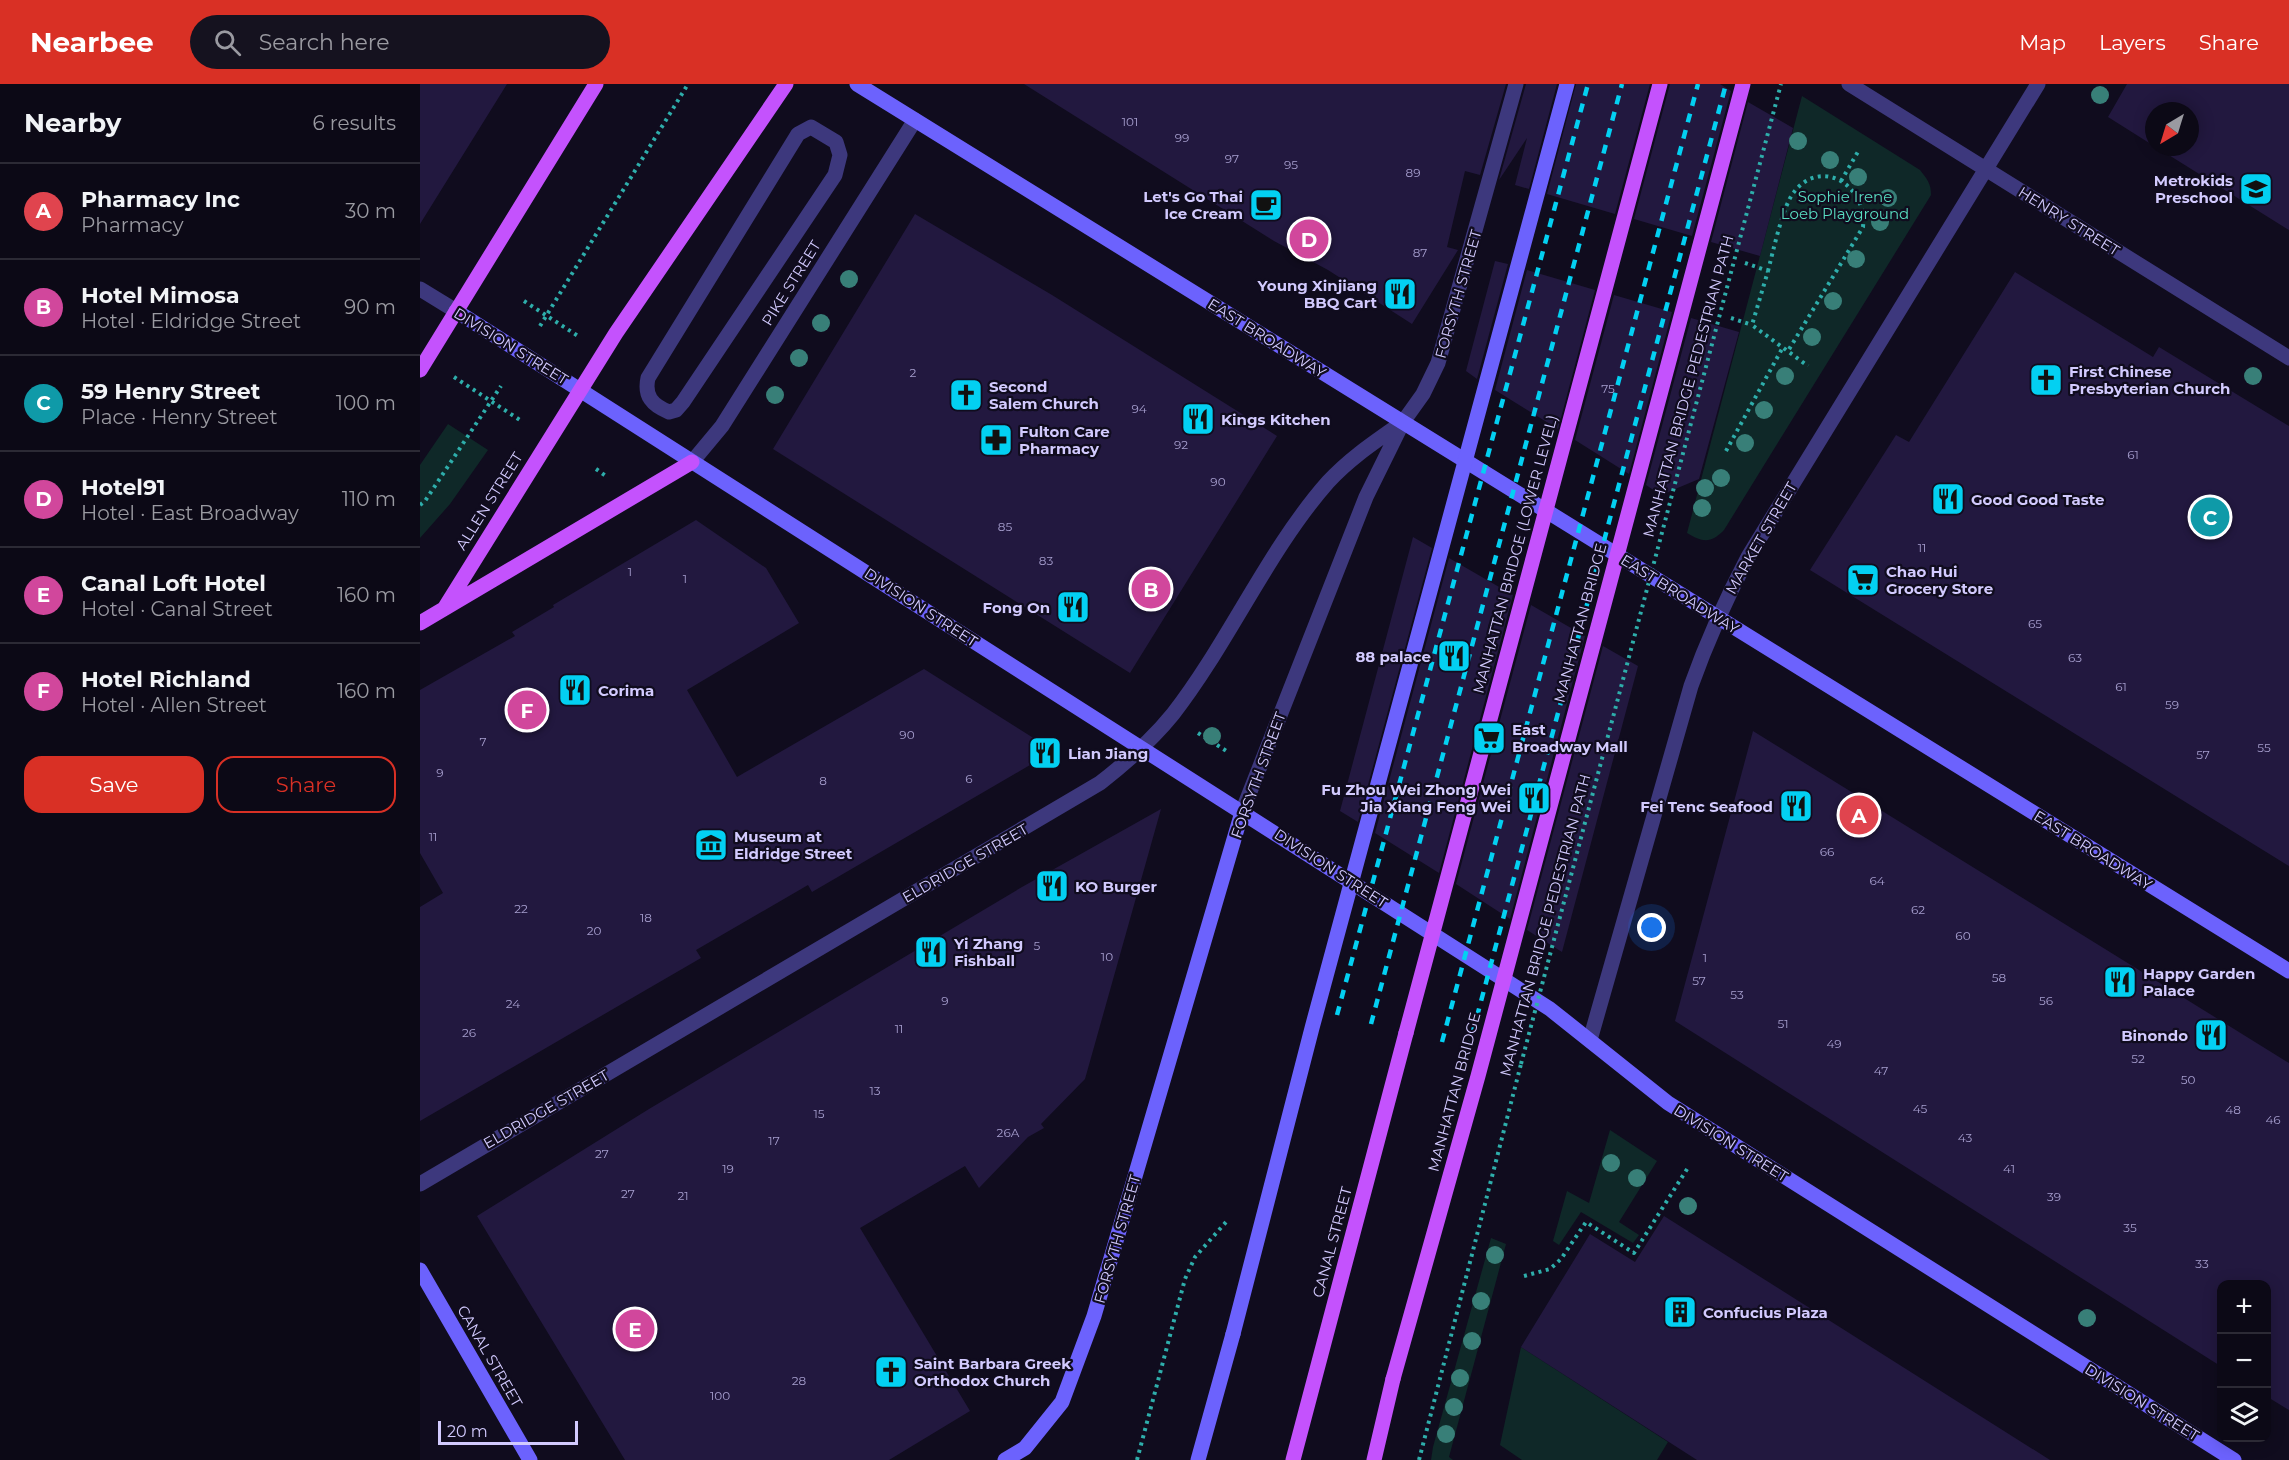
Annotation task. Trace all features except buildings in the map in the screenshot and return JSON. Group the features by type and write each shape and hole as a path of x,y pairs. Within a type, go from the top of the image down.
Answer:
{"main road":[{"path":"420,370 597,84"},
{"path":"580,390 615,333 786,84"},
{"name":"EAST BROADWAY","path":"857,84 2289,970"},
{"path":"1198,1460 1567,84"},
{"name":"MANHATTAN BRIDGE (LOWER LEVEL)","path":"1406,1033 1660,84"},
{"name":"MANHATTAN BRIDGE","path":"1374,1460 1393,1379 1478,1076 1743,84"},
{"name":"DIVISION STREET","path":"456,311 1143,747 1550,1009 1668,1103 2234,1460"},
{"name":"ALLEN STREET","path":"420,623 444,609 580,390"},
{"path":"444,609 692,462"},
{"name":"FORSYTH STREET","path":"1005,1460 1025,1448 1062,1402 1094,1316 1242,812"},
{"name":"CANAL STREET","path":"1293,1460 1406,1033"},
{"name":"CANAL STREET","path":"420,1270 530,1460"}],"street":[{"name":"FORSYTH STREET","path":"1242,812 1351,533 1382,462 1403,422 1423,394 1444,347 1516,84"},
{"name":"HENRY STREET","path":"1849,84 2289,358"},
{"name":"MARKET STREET","path":"1590,1040 1691,686 1718,617 1748,557 2038,84"},
{"name":"PIKE STREET","path":"692,462 722,426 915,120"},
{"path":"811,127 836,142 840,155 834,175 676,410 669,412 658,408 649,399 646,387 648,378 798,134 811,127"},
{"name":"DIVISION STREET","path":"420,289 456,311"},
{"name":"ELDRIDGE STREET","path":"420,1184 1100,783 1143,747 1172,715 1196,683 1287,537 1314,499 1364,449 1403,422"}],"path":[{"path":"538,330 688,84"},
{"name":"MANHATTAN BRIDGE PEDESTRIAN PATH","path":"1419,1460 1521,1064 1781,84"},
{"path":"1841,181 1859,150"},
{"path":"1752,325 1792,193 1814,178 1833,178 1841,181 1856,194 1862,205 1863,227 1788,351"},
{"path":"1745,263 1768,271"},
{"path":"524,301 565,327"},
{"path":"1731,318 1752,325 1808,366"},
{"path":"1726,451 1783,347"},
{"path":"448,373 513,415"},
{"path":"420,505 501,386"},
{"path":"1196,731 1228,752"},
{"path":"1524,1276 1550,1269 1561,1259 1586,1222 1634,1253 1689,1166"},
{"path":"1137,1460 1185,1279 1195,1257 1231,1217"}],"green space":[{"name":"Sophie Irene Loeb Playground","path":"1802,96 1920,170 1927,179 1931,195 1724,530 1715,538 1702,540 1687,533"},
{"path":"448,424 488,450 450,504 420,538 420,465"},
{"path":"1610,1130 1657,1161 1619,1222 1639,1235 1633,1243 1581,1212 1559,1245 1553,1241 1567,1191 1589,1203"},
{"path":"1491,1238 1506,1244 1449,1457 1453,1460 1431,1460 1433,1447"},
{"path":"1521,1347 1668,1442 1657,1460 1522,1460 1500,1445"}],"railway":[{"path":"1337,1015 1588,84"},
{"path":"1371,1024 1622,84"},
{"path":"1442,1042 1698,84"},
{"path":"1468,1050 1726,84"}],"place":[{"name":"Metrokids Preschool","path":"2256,189"},
{"name":"Let's Go Thai Ice Cream","path":"1266,205"},
{"name":"Hotel91","path":"1309,239"},
{"name":"Young Xinjiang BBQ Cart","path":"1400,294"},
{"name":"First Chinese Presbyterian Church","path":"2046,380"},
{"name":"Second Salem Church","path":"966,395"},
{"name":"Kings Kitchen","path":"1198,419"},
{"name":"Fulton Care Pharmacy","path":"996,440"},
{"name":"Good Good Taste","path":"1948,499"},
{"name":"59 Henry Street","path":"2210,517"},
{"name":"Chao Hui Grocery Store","path":"1863,580"},
{"name":"Hotel Mimosa","path":"1151,589"},
{"name":"Fong On","path":"1073,607"},
{"name":"88 palace","path":"1454,656"},
{"name":"Corima","path":"575,690"},
{"name":"Hotel Richland","path":"527,710"},
{"name":"East Broadway Mall","path":"1489,738"},
{"name":"Lian Jiang","path":"1045,753"},
{"name":"Fu Zhou Wei Zhong Wei Jia Xiang Feng Wei","path":"1534,798"},
{"name":"Fei Tenc Seafood","path":"1796,806"},
{"name":"Pharmacy Inc","path":"1859,815"},
{"name":"Museum at Eldridge Street","path":"711,845"},
{"name":"KO Burger","path":"1052,886"},
{"name":"Yi Zhang Fishball","path":"931,952"},
{"name":"Happy Garden Palace","path":"2120,982"},
{"name":"Binondo","path":"2211,1035"},
{"name":"Confucius Plaza","path":"1680,1312"},
{"name":"Canal Loft Hotel","path":"635,1329"},
{"name":"Saint Barbara Greek Orthodox Church","path":"891,1372"}]}
